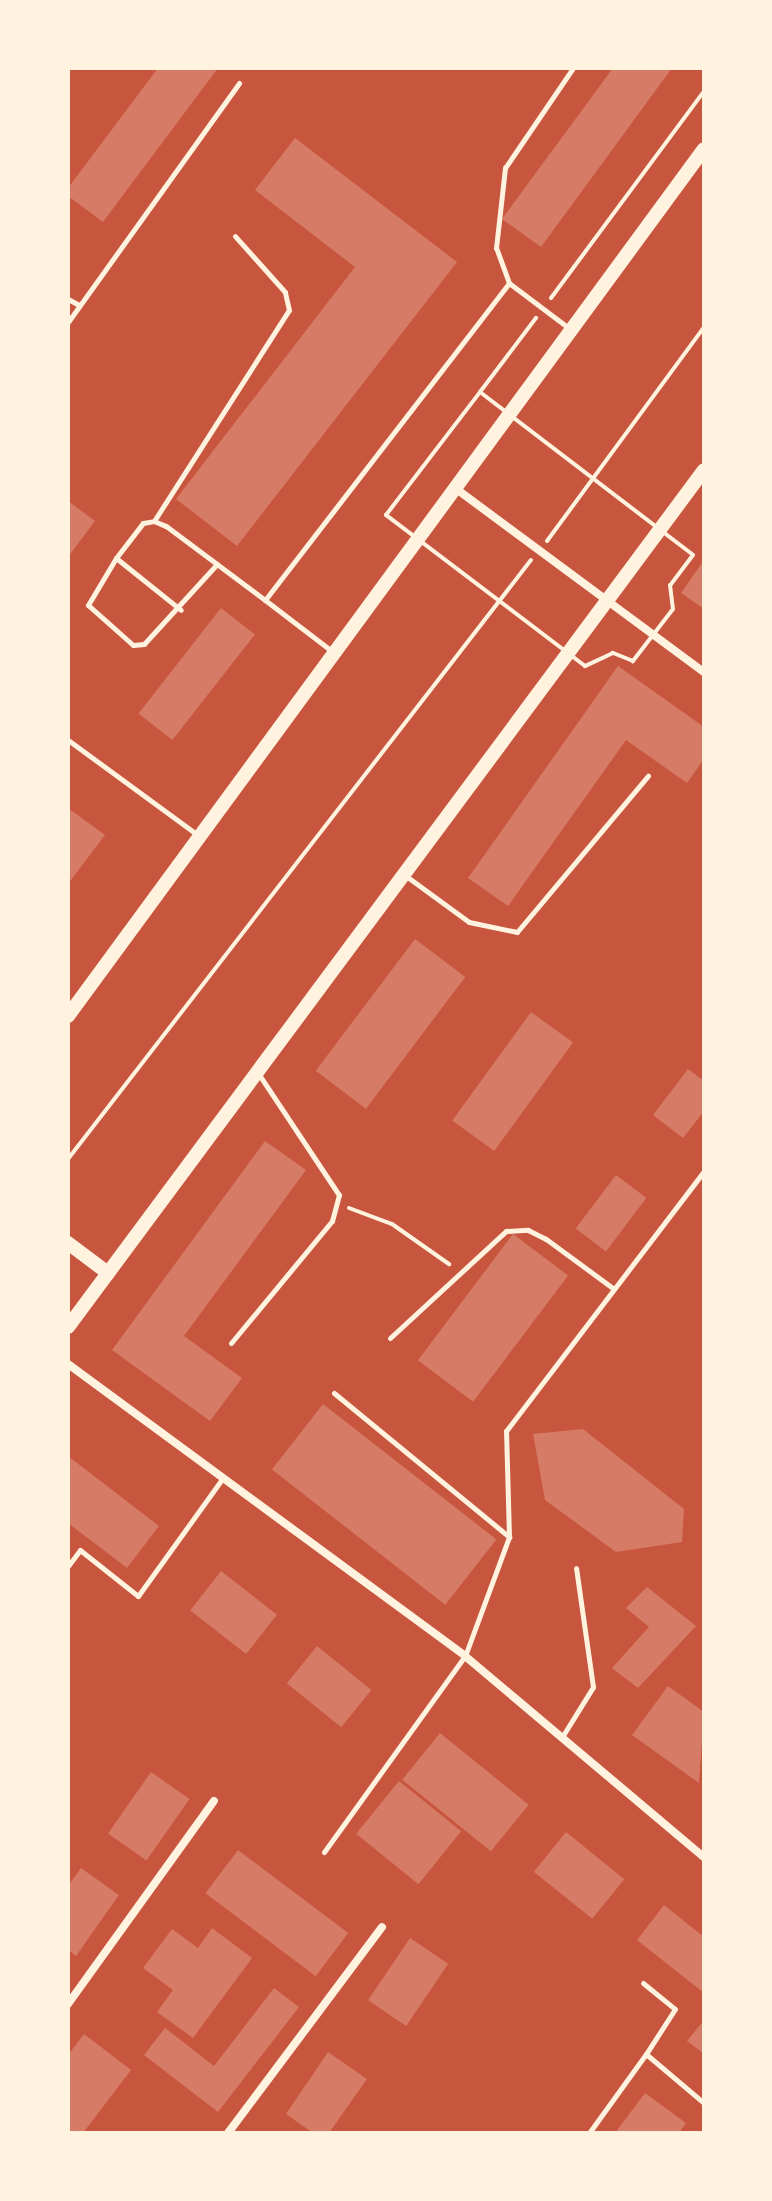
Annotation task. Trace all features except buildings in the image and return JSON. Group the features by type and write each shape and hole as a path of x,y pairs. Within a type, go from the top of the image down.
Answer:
{"main road":[{"path":"68,1016 704,149"},
{"path":"68,1327 704,470"},
{"path":"68,1243 108,1273"}],"street":[{"path":"455,488 704,672"},
{"path":"68,1364 465,1656 704,1857"},
{"path":"68,2004 214,1801"},
{"path":"228,2133 382,1927"}],"lane":[{"path":"571,330 509,283 496,248 505,168 573,68"},
{"path":"68,322 239,83"},
{"path":"154,521 289,310 285,292 235,236"},
{"path":"265,600 509,283"},
{"path":"68,299 79,305"},
{"path":"217,564 181,610 144,644 133,645 95,616 87,597 143,523 154,521 217,564 334,653"},
{"path":"116,558 181,610"},
{"path":"68,740 200,836"},
{"path":"404,875 469,922 517,932 648,776"},
{"path":"231,1343 332,1221 337,1203 335,1184 257,1072"},
{"path":"324,1852 465,1656 509,1537 506,1431 704,1171"},
{"path":"390,1338 506,1231 528,1230 614,1289"},
{"path":"334,1393 509,1537"},
{"path":"68,1566 80,1550 138,1596 222,1479"},
{"path":"562,1737 593,1687 576,1568"},
{"path":"589,2133 675,2009 643,1983"},
{"path":"646,2054 704,2103"}],"path":[{"path":"480,392 704,91"},
{"path":"68,1159 540,550 704,327"},
{"path":"337,1203 392,1224 461,1272"}]}
